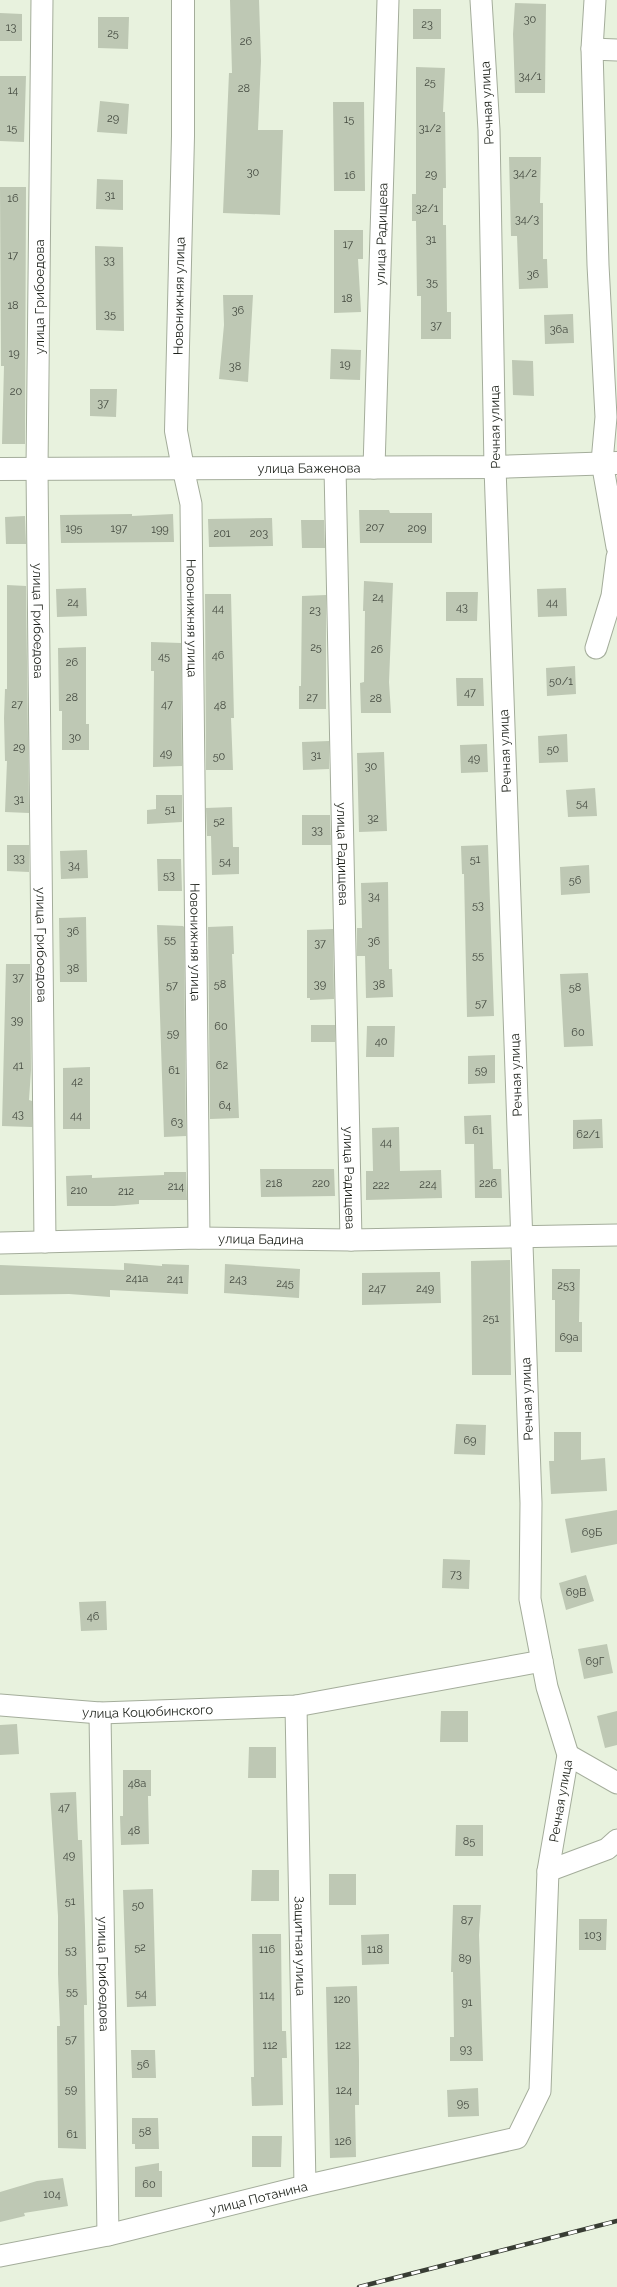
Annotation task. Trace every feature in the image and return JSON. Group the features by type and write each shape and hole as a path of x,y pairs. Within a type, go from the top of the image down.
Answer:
{"main road":[{"name":"Новонижняя улица","path":"182,0 183,136 176,431 183,468"},
{"name":"улица Баженова","path":"0,469 495,467 610,463"}],"street":[{"name":"улица Грибоедова","path":"42,0 37,469 45,1242"},
{"name":"улица Радищева","path":"374,468 388,0"},
{"name":"Речная улица","path":"481,0 490,130 495,467 531,1503 530,1599 547,1687 568,1755 548,1870 540,2091 517,2138"},
{"path":"595,0 592,49 598,265 611,417 610,463 617,547"},
{"path":"592,49 617,50"},
{"name":"Новонижняя улица","path":"183,468 191,504 199,1238"},
{"name":"улица Радищева","path":"335,468 351,1240"},
{"path":"596,648 612,596 617,557"},
{"name":"улица Бадина","path":"0,1243 199,1238 351,1240 522,1238 617,1235"},
{"name":"улица Коцюбинского","path":"0,1704 100,1713 296,1706 542,1661"},
{"name":"Защитная улица","path":"296,1706 305,2186"},
{"name":"улица Грибоедова","path":"100,1713 108,2234"},
{"path":"568,1755 617,1783"},
{"path":"548,1870 607,1849 617,1840"},
{"name":"улица Потанина","path":"0,2256 108,2234 305,2186 517,2138"}],"building":[{"path":"230,0 259,0 261,61 258,130 283,130 280,215 223,213 229,73 232,73"},
{"path":"515,3 546,4 545,93 515,93 513,34"},
{"path":"413,9 441,9 441,39 413,39"},
{"path":"0,13 22,14 22,41 0,41"},
{"path":"98,17 129,17 128,49 98,48"},
{"path":"416,67 445,68 443,112 445,112 446,188 443,188 443,225 446,225 447,312 451,312 451,339 421,339 421,296 417,296 416,221 412,221 412,194 416,194"},
{"path":"0,76 26,76 24,142 0,141"},
{"path":"100,101 129,104 127,134 97,132"},
{"path":"333,102 364,102 365,191 334,191"},
{"path":"509,157 541,157 540,203 543,203 543,259 547,259 548,288 519,289 517,236 511,236"},
{"path":"97,179 123,180 123,210 96,209"},
{"path":"0,187 26,187 25,444 2,444 4,366 1,366"},
{"path":"334,230 363,230 363,259 358,259 361,312 334,313"},
{"path":"95,246 123,247 124,331 96,330"},
{"path":"223,295 253,295 248,382 219,379 224,325"},
{"path":"573,314 574,343 545,344 544,315"},
{"path":"331,349 361,350 360,380 330,379"},
{"path":"512,360 533,361 534,396 513,395"},
{"path":"90,389 117,389 116,417 90,416"},
{"path":"359,510 389,510 390,513 432,513 432,543 360,543"},
{"path":"132,514 132,516 173,514 174,542 61,543 60,515"},
{"path":"25,516 26,544 6,544 5,517"},
{"path":"272,518 273,546 209,547 208,519"},
{"path":"301,520 324,520 325,548 302,548"},
{"path":"364,581 393,583 389,682 391,713 361,713 360,683 364,682"},
{"path":"7,585 26,586 29,813 5,812 7,761 5,761 4,718 5,689 7,689"},
{"path":"86,588 87,616 57,617 56,589"},
{"path":"566,588 567,616 538,617 537,589"},
{"path":"446,592 478,592 477,621 446,621"},
{"path":"205,594 231,594 234,718 231,718 233,770 206,770"},
{"path":"326,595 326,709 299,709 299,686 301,686 302,596"},
{"path":"151,642 181,643 182,766 153,767 154,671 151,671"},
{"path":"86,647 86,724 89,724 89,750 62,750 62,711 59,711 58,648"},
{"path":"575,666 576,694 547,696 546,668"},
{"path":"456,678 483,678 484,706 457,706"},
{"path":"567,734 568,762 539,763 538,736"},
{"path":"329,741 329,769 303,770 302,742"},
{"path":"487,744 488,772 461,773 460,745"},
{"path":"384,752 387,831 359,832 357,753"},
{"path":"595,788 597,816 568,817 566,790"},
{"path":"156,795 182,795 182,822 147,824 147,810 156,809"},
{"path":"232,807 233,847 239,847 239,874 212,875 211,836 207,836 206,808"},
{"path":"302,815 330,815 331,845 302,845"},
{"path":"7,845 29,845 29,872 7,871"},
{"path":"488,845 494,1016 467,1017 464,874 462,874 461,846"},
{"path":"87,850 88,878 61,879 60,851"},
{"path":"157,859 181,859 182,891 158,891"},
{"path":"589,865 590,893 561,895 560,867"},
{"path":"388,882 389,969 392,969 393,997 366,998 365,956 357,956 357,928 362,928 361,883"},
{"path":"86,917 87,982 60,982 59,918"},
{"path":"157,925 184,927 186,1136 164,1137"},
{"path":"233,926 234,954 232,954 239,1118 210,1119 208,927"},
{"path":"333,929 334,999 310,1000 310,998 307,998 307,930"},
{"path":"6,964 30,964 31,1070 29,1100 32,1101 32,1127 2,1126"},
{"path":"588,973 593,1046 564,1047 560,974"},
{"path":"311,1025 335,1025 335,1042 311,1042"},
{"path":"367,1026 395,1026 394,1057 366,1057"},
{"path":"495,1055 495,1083 468,1084 468,1056"},
{"path":"90,1067 90,1129 63,1129 63,1068"},
{"path":"491,1115 493,1169 501,1169 502,1198 475,1198 474,1144 465,1144 464,1116"},
{"path":"602,1119 603,1148 573,1149 573,1120"},
{"path":"399,1127 400,1171 441,1170 442,1198 366,1200 366,1171 373,1171 372,1128"},
{"path":"260,1169 334,1169 335,1196 261,1197"},
{"path":"164,1172 186,1172 187,1200 139,1200 139,1204 114,1206 67,1206 66,1176 92,1175 92,1178 164,1175"},
{"path":"510,1260 511,1375 472,1375 471,1261"},
{"path":"124,1263 162,1266 162,1264 189,1265 188,1294 110,1290 110,1297 69,1294 0,1295 0,1265 124,1270"},
{"path":"225,1264 300,1269 299,1298 224,1293"},
{"path":"552,1269 580,1269 579,1322 582,1322 582,1352 555,1352 555,1300 552,1300"},
{"path":"440,1272 441,1303 362,1305 362,1273"},
{"path":"456,1424 486,1425 485,1455 454,1454"},
{"path":"554,1432 581,1432 581,1460 605,1458 607,1491 551,1494 549,1461 554,1461"},
{"path":"617,1510 617,1544 571,1553 565,1519"},
{"path":"443,1559 470,1560 469,1589 442,1588"},
{"path":"586,1575 594,1601 566,1610 559,1583"},
{"path":"106,1601 107,1630 81,1631 79,1602"},
{"path":"607,1644 613,1673 584,1679 578,1649"},
{"path":"441,1711 468,1711 468,1742 440,1742"},
{"path":"617,1711 617,1745 605,1748 597,1716"},
{"path":"17,1724 19,1754 0,1755 0,1725"},
{"path":"249,1747 276,1747 276,1778 248,1778"},
{"path":"123,1770 151,1770 151,1796 148,1796 149,1844 121,1845 120,1816 123,1816"},
{"path":"76,1792 78,1840 82,1840 85,1927 87,2005 84,2005 86,2149 58,2148 57,2026 60,2026 58,1916 50,1793"},
{"path":"456,1825 483,1825 483,1856 455,1856"},
{"path":"252,1870 279,1870 279,1901 251,1901"},
{"path":"329,1874 356,1874 356,1905 329,1905"},
{"path":"153,1889 156,2006 127,2007 123,1890"},
{"path":"453,1905 481,1905 479,1935 483,2061 450,2061 450,2037 454,2037 453,1972 451,1972"},
{"path":"579,1919 607,1919 606,1950 579,1950"},
{"path":"252,1934 281,1934 282,2031 286,2031 287,2058 282,2058 283,2105 252,2106 251,2077 254,2077"},
{"path":"389,1934 389,1964 362,1965 361,1935"},
{"path":"357,1986 359,2105 355,2105 356,2157 330,2158 326,1987"},
{"path":"131,2050 155,2050 156,2078 132,2078"},
{"path":"478,2088 479,2116 448,2117 447,2090"},
{"path":"132,2118 158,2118 159,2149 135,2149 135,2144 132,2144"},
{"path":"252,2136 282,2136 281,2167 252,2167"},
{"path":"159,2163 159,2171 162,2171 162,2197 135,2197 135,2167"},
{"path":"63,2178 68,2206 24,2213 25,2216 0,2222 0,2192 37,2181"}],"railway":[{"path":"359,2287 617,2221"}]}
